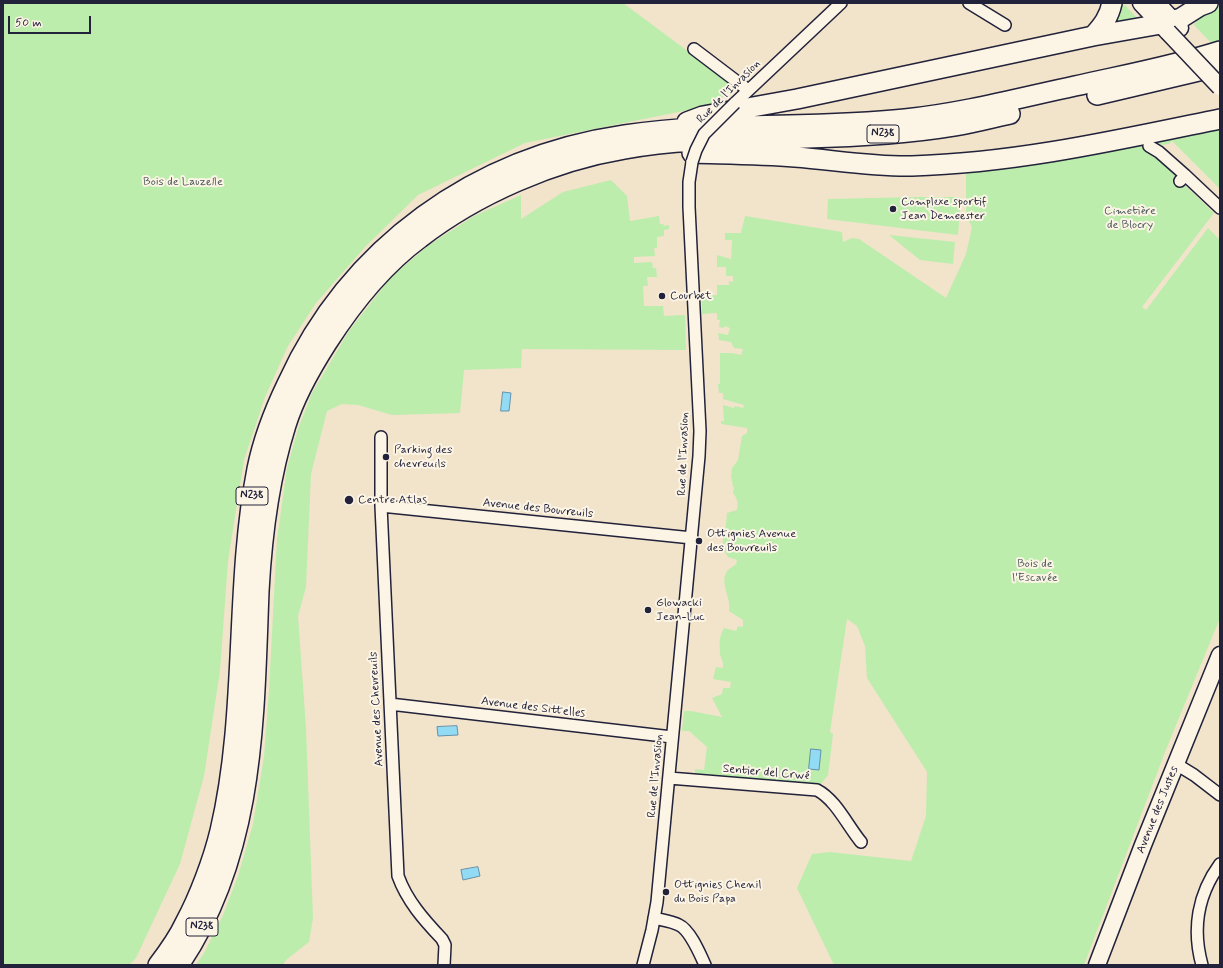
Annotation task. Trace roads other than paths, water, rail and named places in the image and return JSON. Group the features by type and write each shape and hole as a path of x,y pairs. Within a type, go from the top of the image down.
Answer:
{"highway":[{"path":"1093,36 1109,15 1112,3"},
{"path":"666,130 703,116 797,99 1093,36 1171,26 1200,6 1208,3"},
{"name":"N238","path":"158,965 185,923 204,880 220,833 231,772 237,709 244,574 249,512 258,464 275,410 296,365 322,319 348,285 378,253 408,227 475,183 555,150 590,141 666,130 849,123 905,119 952,112 1139,72 1220,51"},
{"name":"N238","path":"179,965 202,926 217,893 237,836 249,764 254,707 260,570 266,515 274,470 287,422 311,369 338,325 360,296 388,266 418,239 451,216 484,197 542,172 590,155 627,148 685,141 818,138 904,133 955,126 1220,66"},
{"path":"542,172 605,160 651,155 690,153 794,157 911,166 953,163 1054,152 1220,119"}],"main road":[{"path":"1141,3 1171,26 1220,71"},
{"path":"1157,3 1171,26 1220,87"},
{"name":"Avenue des Justes","path":"1097,965 1143,845 1220,655"}],"street":[{"name":"Rue de l'Invasion","path":"643,965 654,918 699,456 700,431 689,207 689,182 692,162 704,134 748,90 841,3"},
{"path":"969,3 1005,25"},
{"path":"694,48 748,90"},
{"path":"1149,146 1159,152 1183,178 1220,208"},
{"name":"Avenue des Chevreuils","path":"381,437 381,506 398,876 410,901 445,944 444,965"},
{"name":"Avenue des Bouvreuils","path":"381,506 692,538"},
{"name":"Avenue des Sittelles","path":"390,704 672,737"},
{"path":"1176,764 1194,775 1220,795"},
{"name":"Sentier del Crwé","path":"668,778 816,790 824,794 832,801 861,842"},
{"path":"1202,965 1197,941 1199,907 1207,884 1220,864"},
{"path":"654,918 679,925 683,928 694,944 705,965"}],"water":[{"path":"503,392 511,393 509,411 501,411"},
{"path":"457,726 458,735 438,736 437,727"},
{"path":"811,749 821,750 819,770 809,769"},
{"path":"478,867 480,876 463,880 461,870"}],"place":[{"name":"Complexe sportif Jean Demeester","path":"893,209"},
{"name":"Courbet","path":"662,296"},
{"name":"Parking des chevreuils","path":"386,457"},
{"name":"Centre Atlas","path":"349,500"},
{"name":"Ottignies Avenue des Bouvreuils","path":"699,541"},
{"name":"Glowacki Jean-Luc","path":"648,610"},
{"name":"Ottignies Chenil du Bois Papa","path":"666,892"}],"park label":[{"name":"Bois de Lauzelle","path":"183,182"},
{"name":"Cimetière de Blocry","path":"1130,218"},
{"name":"Bois de l'Escavée","path":"1035,571"}]}
